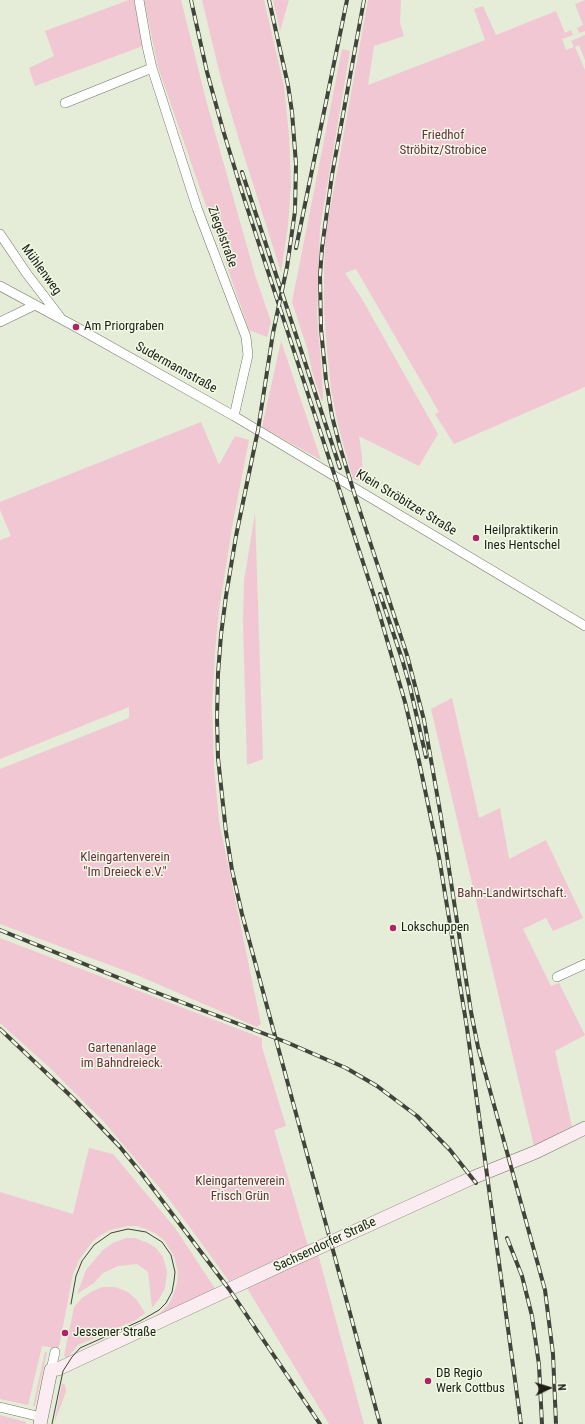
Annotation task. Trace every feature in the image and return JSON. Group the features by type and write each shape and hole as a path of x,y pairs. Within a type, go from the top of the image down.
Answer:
{"street":[{"name":"Ziegelstraße","path":"139,0 152,68 197,208 246,337 248,355 234,416"},
{"path":"65,103 152,68"},
{"name":"Mühlenweg","path":"0,234 27,274 62,320"},
{"name":"Sudermannstraße","path":"0,286 234,416"},
{"path":"0,322 35,305"},
{"name":"Klein Ströbitzer Straße","path":"234,416 585,626"},
{"path":"557,976 585,964"},
{"name":"Sachsendorfer Straße","path":"51,1370 66,1366 242,1283 472,1178 536,1152 585,1128"},
{"path":"0,1407 40,1420 55,1352"}],"green space":[{"path":"129,0 134,0 143,46 35,86 29,68 54,56 45,31"},
{"path":"144,0 181,0 207,104 255,275 271,322 267,337 249,330 158,67"},
{"path":"202,0 264,0 284,86 289,135 291,184 288,226 281,272 221,79"},
{"path":"273,0 289,0 280,31"},
{"name":"Friedhof Ströbitz/Strobice","path":"368,0 401,0 400,23 404,36 374,46 368,85 485,40 474,9 483,6 496,35 556,11 565,33 571,30 573,35 562,39 566,50 574,47 571,41 585,35 585,60 579,45 575,47 585,70 585,387 454,444 435,414 439,412 356,269 345,273 362,299 438,434 419,466 359,436 363,482 353,479 338,425 331,389 324,310 324,268 326,232"},
{"path":"585,0 585,31 579,33 577,28 583,25 575,4"},
{"path":"342,49 350,51 320,228 317,315 322,376 322,402 312,371 308,351 292,302"},
{"path":"281,341 319,454 321,460 262,427"},
{"name":"Kleingartenverein \"Im Dreieck e.V.\"","path":"201,422 219,465 235,436 249,440 233,522 219,610 212,707 214,766 219,821 261,1024 257,1027 139,976 0,924 0,769 129,718 129,707 0,759 0,540 11,536 0,510 0,502"},
{"path":"255,513 263,759 247,765 243,622 244,581"},
{"name":"Bahn-Landwirtschaft.","path":"452,698 479,818 500,808 509,859 546,840 583,918 553,931 546,918 523,929 551,986 559,983 585,1035 555,1051 572,1126 534,1146 431,709"},
{"path":"0,938 262,1038 262,1047 286,1126 274,1130 308,1246 229,1281 169,1199 104,1122 50,1068 0,1023"},
{"path":"89,1148 113,1154 175,1228 216,1290 158,1318 155,1316 169,1304 177,1283 178,1272 174,1256 164,1240 146,1229 137,1226 128,1226 110,1230 92,1242 79,1260 73,1274 59,1347 55,1348 42,1346 28,1405 0,1399 0,1192 73,1214"},
{"path":"126,1238 135,1238 148,1243 156,1248 163,1257 167,1272 165,1288 152,1308 148,1272 137,1264 118,1266 103,1273 94,1283 77,1294 86,1270 103,1250 113,1243"},
{"path":"318,1254 364,1424 329,1424 247,1288"},
{"path":"102,1287 115,1287 128,1292 137,1300 145,1313 136,1320 78,1345 67,1358 64,1356 74,1307 81,1299"},
{"path":"45,1352 47,1352 35,1406 33,1406"},
{"path":"62,1383 65,1385 66,1392 54,1423"},
{"path":"0,1415 26,1422 26,1424 0,1424"}],"tram line":[{"path":"52,1424 63,1371 80,1348 140,1321 159,1310 166,1303 172,1292 175,1272 171,1255 162,1242 146,1232 128,1229 111,1233 94,1245 82,1261 76,1276 71,1304"}],"railway":[{"path":"191,0 207,72 223,130 376,602 405,702 419,761 439,857 467,1028 521,1424"},
{"path":"269,0 288,85 292,112 296,164 295,211 287,267 273,333 258,430 236,536 226,596 218,674 218,758 226,832 232,870 242,914 380,1424"},
{"path":"296,248 347,0"},
{"path":"364,0 332,175 322,248 320,276 321,329 326,380 332,416 340,447 407,655 424,720 441,817 471,1012 478,1047 545,1290 553,1354 556,1424"},
{"path":"242,172 340,468"},
{"path":"380,594 410,687 426,757"},
{"path":"0,930 139,986 286,1042 346,1068 377,1086 417,1116 450,1150 476,1183"},
{"path":"0,1029 75,1100 120,1147 142,1174 229,1289 320,1424"},
{"path":"507,1238 522,1276 532,1316 539,1365 542,1424"}],"place":[{"name":"Am Priorgraben","path":"76,327"},
{"name":"Heilpraktikerin Ines Hentschel","path":"476,538"},
{"name":"Lokschuppen","path":"393,928"},
{"name":"Jessener Straße","path":"65,1333"},
{"name":"DB Regio Werk Cottbus","path":"428,1381"}],"park label":[{"name":"Gartenanlage im Bahndreieck.","path":"122,1056"},
{"name":"Kleingartenverein Frisch Grün","path":"240,1190"}]}
